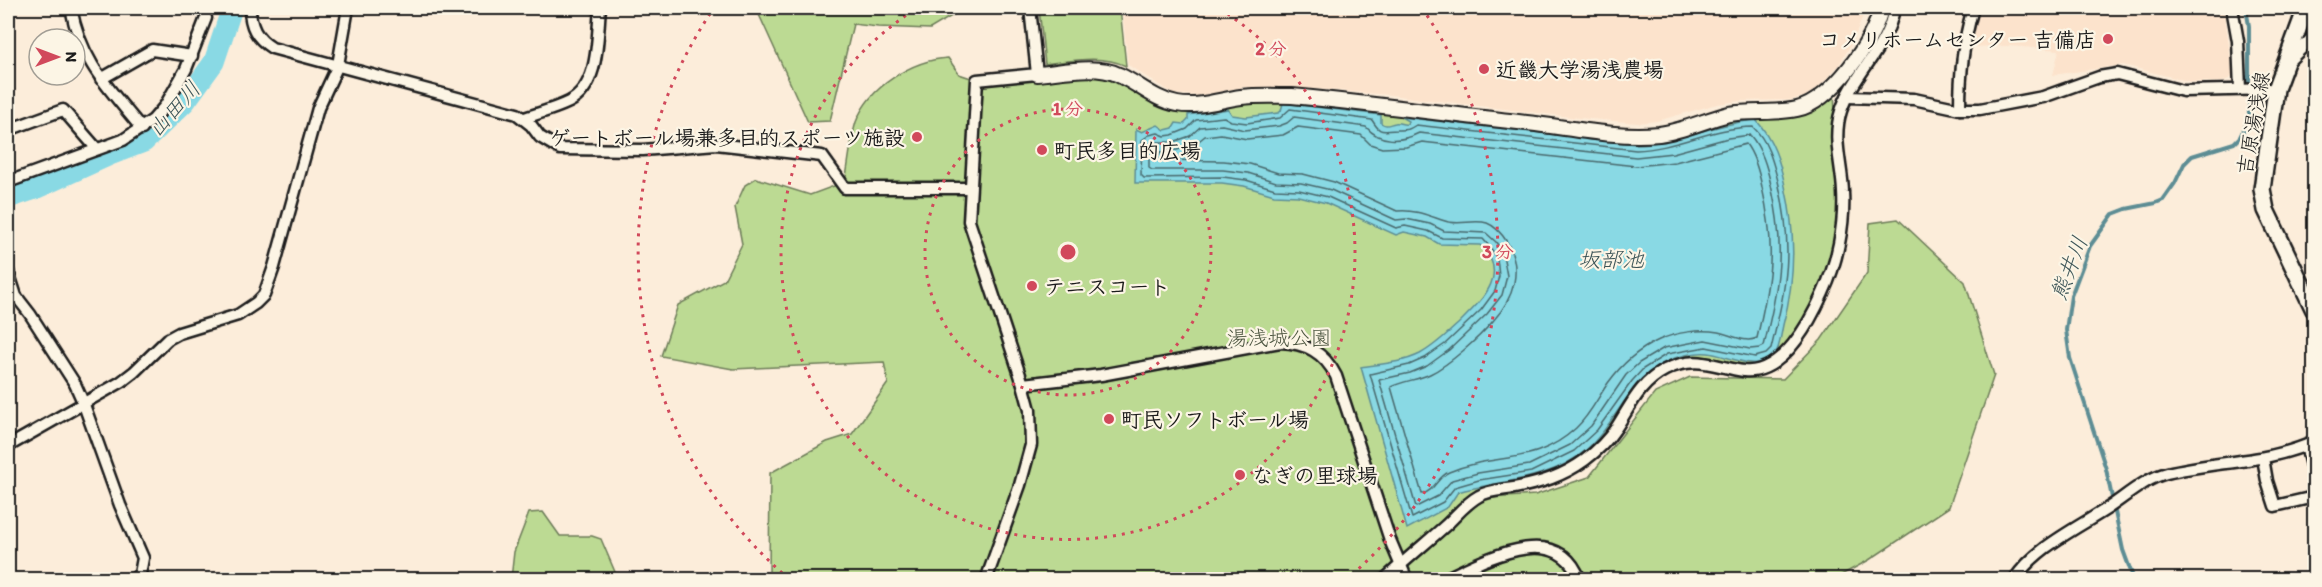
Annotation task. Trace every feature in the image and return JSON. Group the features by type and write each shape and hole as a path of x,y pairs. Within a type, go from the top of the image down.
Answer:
{"main road":[{"name":"吉原湯浅線","path":"2306,8 2276,89 2262,189 2266,210 2314,310"}],"street":[{"path":"71,8 86,56 101,79 142,129"},
{"path":"250,8 253,29 263,42 272,48 508,111 524,118 540,137 560,149 643,150 708,144 740,145 822,156 845,188 970,188"},
{"path":"8,448 128,377 168,339 179,333 238,315 264,295 274,267 318,108 338,65 348,8"},
{"path":"524,118 569,102 578,96 586,85 592,71 600,8"},
{"path":"1030,8 1037,74"},
{"path":"986,579 1020,485 1031,444 1030,410 1023,384 971,231 968,213 977,80 1097,70 1118,74 1164,100 1189,105 1212,104 1243,97 1292,96 1589,130 1657,134 1731,114 1791,110 1811,103 1834,86 1876,24 1881,8"},
{"path":"1384,579 1478,496 1539,483 1563,474 1586,459 1607,440 1631,400 1644,385 1666,370 1679,365 1702,362 1746,371 1759,370 1777,362 1794,342 1823,294 1837,253 1844,193 1836,146 1840,112 1847,96 1880,46 1888,30 1894,8"},
{"path":"1960,109 1960,75 1964,41 1973,8"},
{"path":"2232,8 2238,41 2240,89"},
{"path":"8,182 123,140 142,129 165,106 192,56 206,18"},
{"path":"2284,67 2314,36"},
{"path":"101,79 152,50 192,56"},
{"path":"1847,96 1914,99 1960,109 1980,109 2043,97 2099,77 2118,74 2183,91 2276,89"},
{"path":"8,130 63,110 97,149"},
{"path":"8,271 16,296 75,384 83,402 120,505 143,558 140,574 132,579"},
{"path":"1023,384 1101,375 1280,342 1293,342 1310,347 1327,360 1336,376 1400,565 1407,579"},
{"path":"2014,579 2043,550 2071,530 2164,473 2263,458 2310,444 2314,477"},
{"path":"2263,458 2267,481 2276,506 2314,497"},
{"path":"1442,579 1496,556 1528,547 1545,549 1561,555 1570,563 1580,579"}],"shaded area":[{"name":"近畿大学湯浅農場","path":"1122,8 1866,8 1854,39 1839,65 1818,88 1806,96 1791,100 1717,104 1657,121 1638,123 1390,95 1315,89 1243,87 1200,96 1173,94 1128,65"},
{"name":"コメリホームセンター 吉備店","path":"1974,8 2224,8 2233,77 2222,82 2191,82 2123,65 2053,75 2059,50 2008,46 1965,47"}],"green space":[{"path":"756,8 965,8 930,29 853,24 830,121 808,122"},
{"path":"1039,8 1120,8 1126,66 1096,59 1045,64"},
{"name":"湯浅城公園","path":"948,58 959,74 977,80 1097,70 1164,100 1243,97 1641,135 1712,119 1784,111 1834,86 1836,145 1842,169 1837,253 1794,342 1759,371 1702,361 1656,376 1616,429 1576,466 1475,499 1535,495 1589,477 1655,393 1690,377 1783,379 1821,340 1867,273 1870,223 1898,219 1965,282 1994,375 1949,507 1869,560 1834,579 1552,580 1546,576 1534,580 758,580 769,576 770,473 827,442 852,434 888,383 884,362 733,369 661,356 678,305 724,280 742,244 735,207 745,185 756,178 810,195 845,182 856,122 862,109 871,98 881,87 906,70 934,60"},
{"path":"543,512 560,536 592,536 601,539 618,579 511,579 514,552 529,513"}],"water":[{"name":"坂部池","path":"1283,103 1381,115 1381,123 1386,125 1407,124 1408,121 1401,117 1636,144 1666,140 1756,120 1767,135 1778,159 1789,204 1793,239 1790,290 1776,353 1767,361 1759,363 1742,362 1716,354 1703,353 1668,361 1643,379 1597,439 1572,460 1541,474 1458,492 1448,507 1407,529 1361,367 1413,357 1426,351 1441,339 1477,305 1490,286 1493,266 1489,256 1480,245 1439,244 1427,237 1404,232 1396,235 1326,203 1298,196 1274,195 1244,186 1222,183 1135,183 1136,129 1142,132 1158,125 1165,130 1173,128 1176,123 1184,124 1188,120 1188,115 1228,109 1232,115 1246,117 1278,113"}],"waterway":[{"name":"山田川","path":"8,198 35,189 144,142 185,102 214,62 232,8"},
{"name":"熊井川","path":"2134,580 2123,550 2106,469 2070,358 2066,330 2071,296 2090,246 2113,214 2163,200 2184,164 2192,156 2234,143 2240,137 2249,119 2249,26 2246,8"}],"place":[{"name":"コメリホームセンター 吉備店","path":"2108,39"},
{"name":"近畿大学湯浅農場","path":"1484,69"},
{"name":"ゲートボール場兼多目的スポーツ施設","path":"917,137"},
{"name":"町民多目的広場","path":"1042,150"},
{"name":"テニスコート","path":"1032,286"},
{"name":"町民ソフトボール場","path":"1109,419"},
{"name":"なぎの里球場","path":"1240,475"}]}
